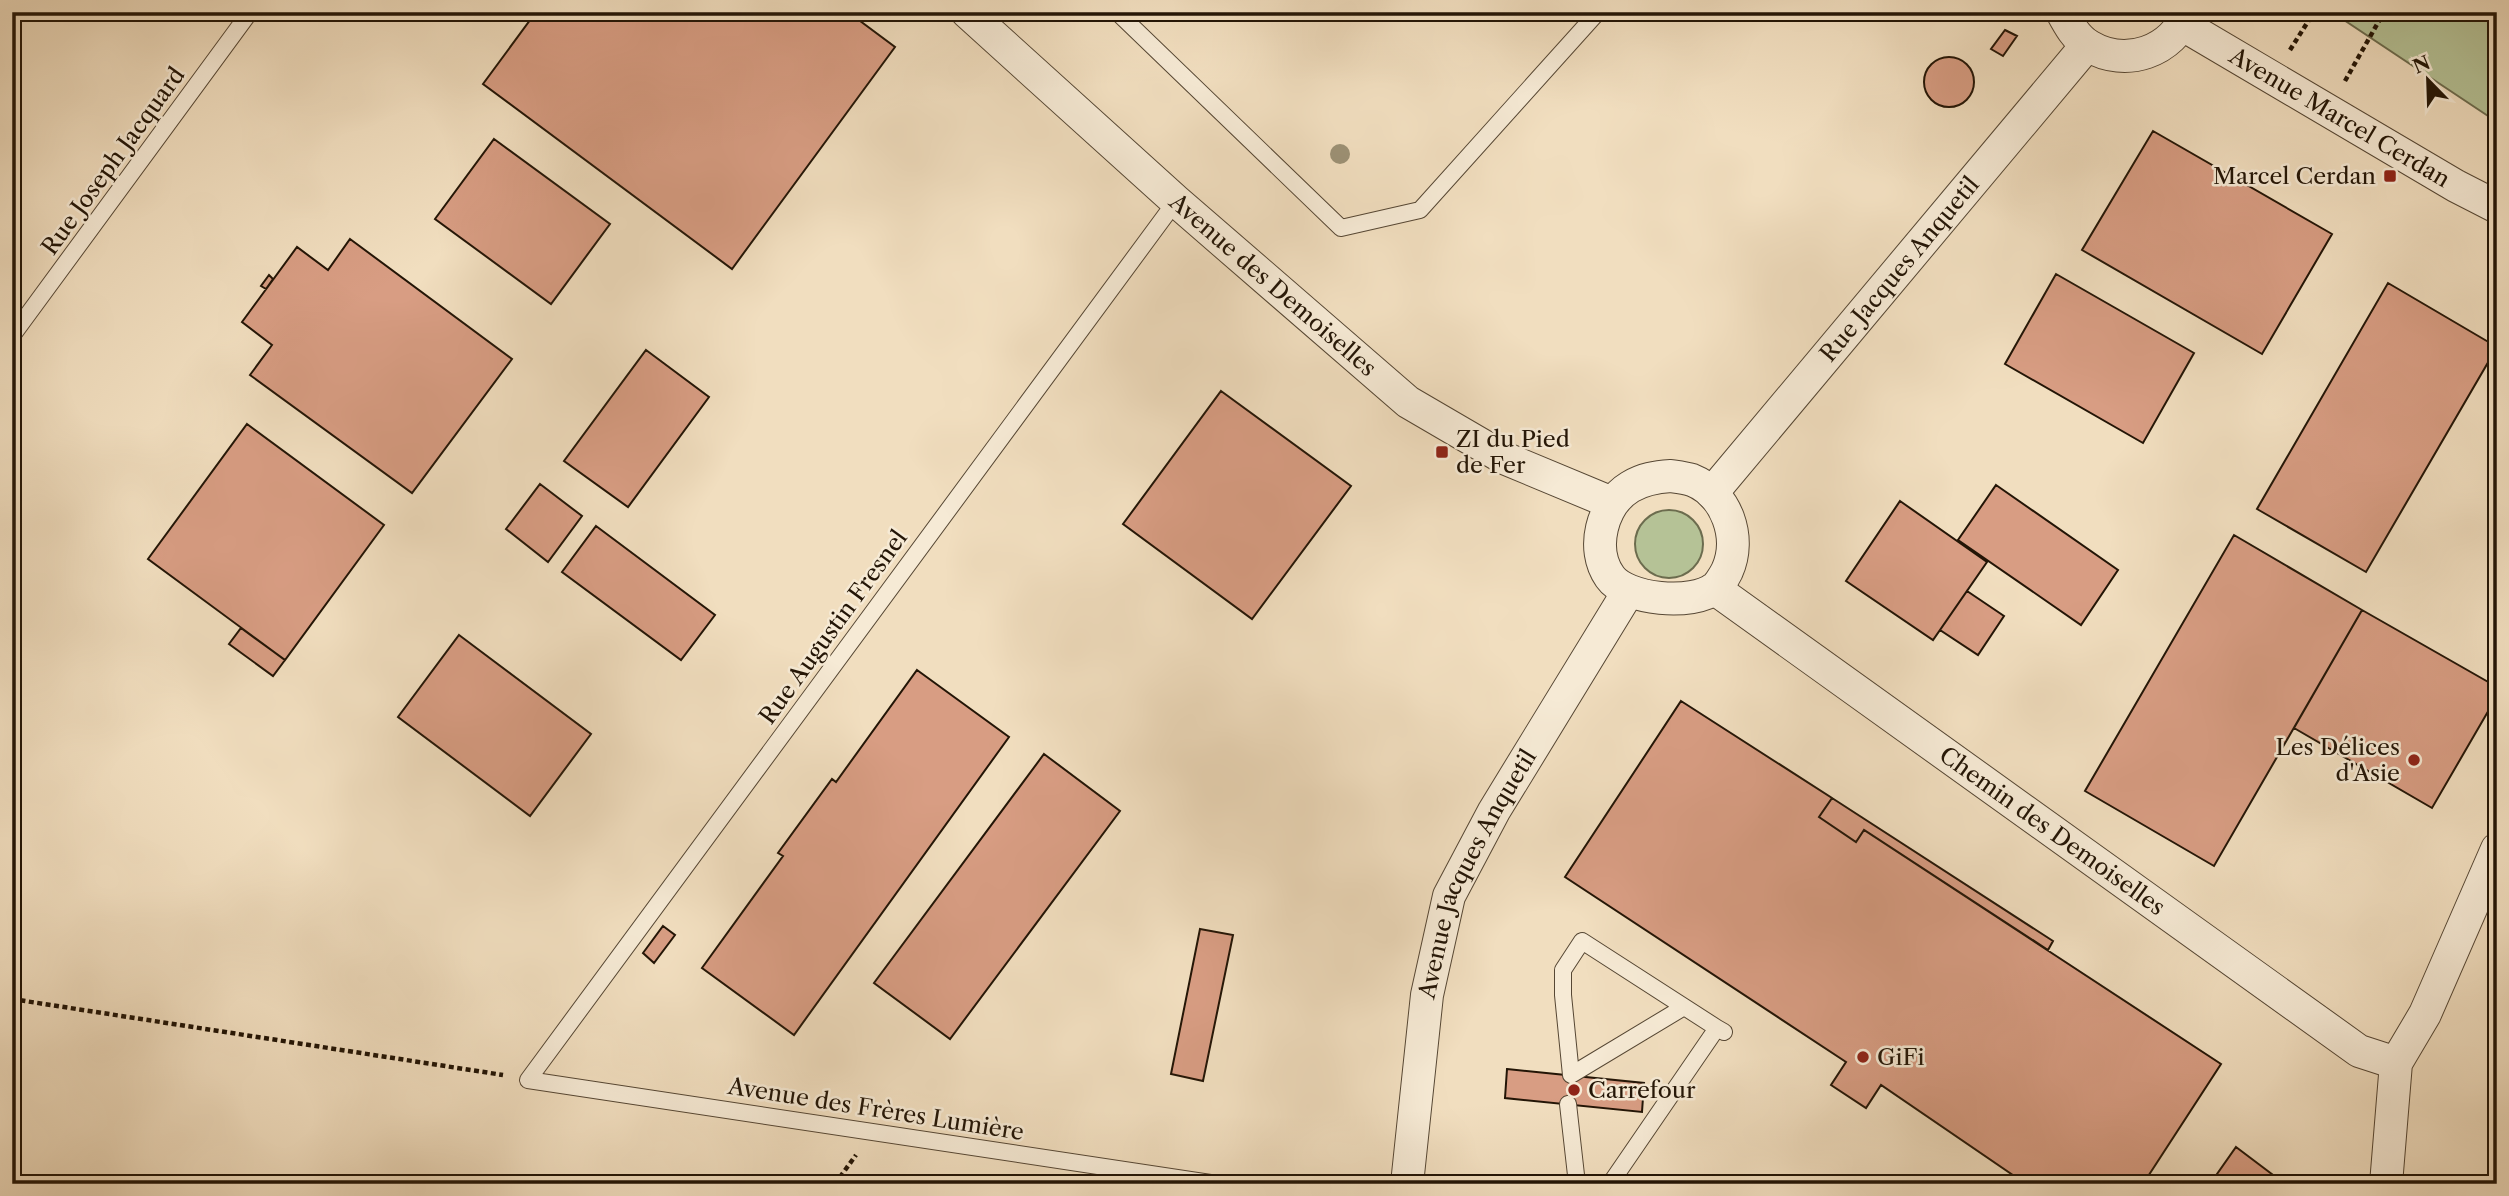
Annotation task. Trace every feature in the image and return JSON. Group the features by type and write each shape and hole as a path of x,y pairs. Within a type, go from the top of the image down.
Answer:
{"street":[{"name":"Avenue des Demoiselles","path":"967,12 1176,201 1408,402 1504,458 1612,503"},
{"path":"2062,12 2071,29 2087,45 2107,54 2129,57 2150,52 2169,41 2186,18"},
{"name":"Avenue Marcel Cerdan","path":"2186,18 2272,77 2456,186 2497,206"},
{"name":"Rue Jacques Anquetil","path":"1712,493 2087,45"},
{"path":"1671,476 1693,481 1712,493 1725,510 1732,530 1733,551 1727,571 1715,589 1692,597 1670,600 1628,592 1610,578 1601,556 1600,537 1612,503 1629,488 1649,478 1671,476"},
{"name":"Chemin des Demoiselles","path":"1715,589 2359,1051 2396,1063"},
{"name":"Avenue Jacques Anquetil","path":"1406,1184 1427,995 1449,896 1494,811 1628,592"},
{"path":"2386,1184 2396,1063 2426,1013 2497,849"}],"lane":[{"name":"Rue Joseph Jacquard","path":"12,336 250,12"},
{"path":"1117,12 1341,228 1420,209 1598,12"},
{"name":"Rue Augustin Fresnel","path":"528,1080 1176,201"},
{"path":"1610,1184 1720,1030 1582,941 1563,970 1563,995 1572,1075 1684,1007"},
{"name":"Avenue des Frères Lumière","path":"528,1080 1217,1184"},
{"path":"1567,1104 1577,1184"}],"path":[{"path":"2272,77 2314,12"},
{"path":"2328,110 2384,12"},
{"path":"12,999 528,1080"}],"green space":[{"path":"2332,12 2497,12 2497,122"},
{"path":"1669,510 1682,513 1693,520 1700,531 1703,544 1700,557 1693,568 1682,575 1669,578 1656,575 1645,568 1638,557 1635,544 1638,531 1645,520 1656,513"}],"building":[{"path":"536,12 848,12 895,47 732,269 483,84"},
{"path":"2005,30 2017,36 2003,56 1991,49"},
{"path":"1949,57 1967,64 1974,82 1967,100 1949,107 1931,100 1924,82 1931,64"},
{"path":"2153,131 2332,234 2262,354 2082,250"},
{"path":"494,139 610,224 551,304 435,219"},
{"path":"350,239 512,359 412,493 250,375 272,345 242,322 297,247 328,270"},
{"path":"2056,274 2194,353 2143,443 2005,364"},
{"path":"269,275 273,279 266,289 261,286"},
{"path":"2388,283 2497,347 2366,572 2257,509"},
{"path":"646,350 709,397 628,507 564,461"},
{"path":"1221,391 1351,486 1252,619 1123,524"},
{"path":"247,424 384,525 285,660 148,559"},
{"path":"540,484 582,516 548,562 506,529"},
{"path":"1996,485 2118,570 2081,625 1958,540"},
{"path":"1900,501 1987,562 1933,640 1846,581"},
{"path":"596,526 715,615 681,660 562,572"},
{"path":"2234,535 2362,610 2214,866 2085,791"},
{"path":"1967,591 2004,616 1978,655 1940,630"},
{"path":"2362,610 2497,687 2497,696 2432,808 2294,728"},
{"path":"241,628 285,660 273,676 229,644"},
{"path":"459,635 591,734 530,816 398,717"},
{"path":"917,670 1009,737 794,1035 702,968 783,856 778,853 832,779 836,782"},
{"path":"1681,701 1832,798 1819,817 1856,842 1864,830 2221,1064 2143,1184 2026,1184 1881,1085 1866,1108 1831,1085 1846,1062 1565,877"},
{"path":"1044,754 1120,811 950,1039 874,983"},
{"path":"1832,798 2053,941 2048,950 1864,830 1856,842 1819,817"},
{"path":"663,926 675,935 654,963 643,953"},
{"path":"1200,929 1233,935 1203,1081 1171,1074"},
{"name":"Carrefour","path":"1507,1069 1644,1083 1642,1112 1505,1098"},
{"path":"2236,1147 2285,1184 2210,1184"}],"place":[{"name":"Marcel Cerdan","path":"2390,176"},
{"name":"ZI du Pied de Fer","path":"1442,452"},
{"name":"Les Délices d'Asie","path":"2414,760"},
{"name":"GiFi","path":"1863,1057"},
{"name":"Carrefour","path":"1574,1090"}]}
